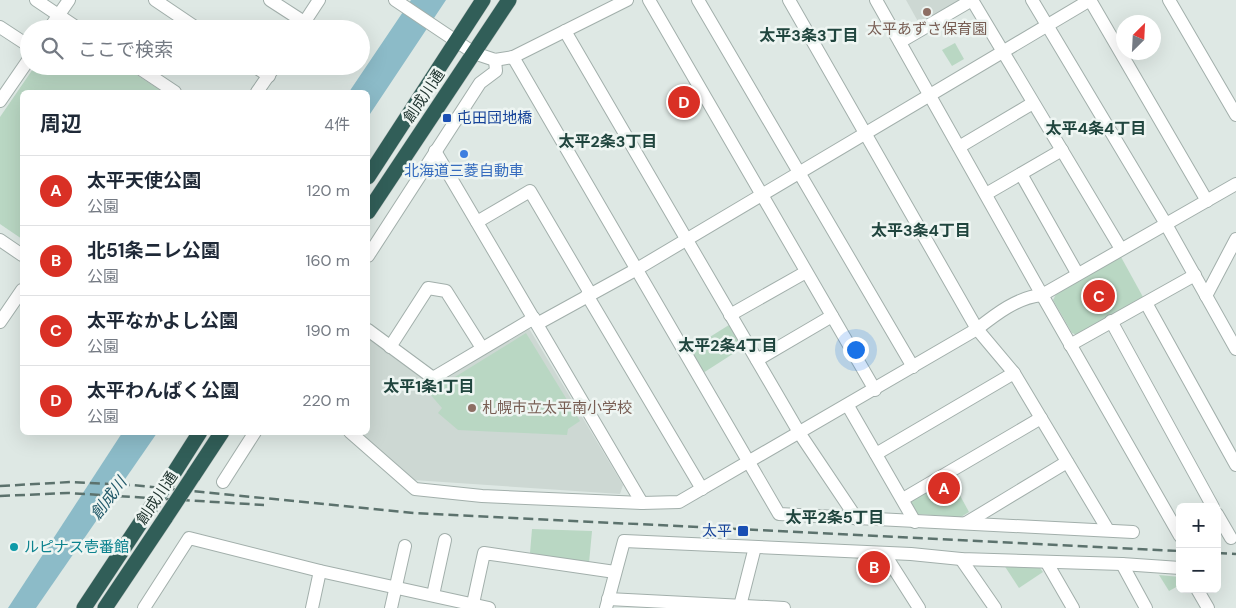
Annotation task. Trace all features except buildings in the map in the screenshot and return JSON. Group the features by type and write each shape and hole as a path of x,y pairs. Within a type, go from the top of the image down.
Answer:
{"highway":[{"name":"創成川通","path":"370,174 483,0"},
{"name":"創成川通","path":"370,209 509,0"},
{"name":"創成川通","path":"84,608 198,435"},
{"name":"創成川通","path":"105,608 220,435"}],"street":[{"path":"36,0 66,20"},
{"path":"55,20 68,0"},
{"path":"155,0 185,20"},
{"path":"270,0 295,20"},
{"path":"306,20 319,0"},
{"path":"395,0 474,53 495,60 512,57 627,0"},
{"path":"649,0 875,390"},
{"path":"698,0 800,171 913,367"},
{"path":"789,0 978,329 1014,373 1108,530"},
{"path":"876,0 1176,529"},
{"path":"900,42 972,0 1120,249"},
{"path":"1032,0 1166,225 1236,349"},
{"path":"370,332 433,378 482,348 637,269 760,194 1090,0 1207,200"},
{"path":"1168,0 1236,114"},
{"path":"0,27 20,40"},
{"path":"565,31 800,434 857,519"},
{"path":"512,57 779,514 1132,532"},
{"path":"370,253 480,83 496,71 495,60"},
{"path":"1,98 20,72"},
{"path":"150,75 172,90"},
{"path":"258,90 269,75"},
{"path":"959,147 1033,103"},
{"path":"986,194 1062,150"},
{"path":"435,151 642,504"},
{"path":"1021,174 1077,273"},
{"path":"353,435 415,489 482,496 642,504 679,502 848,406 978,329 992,317 1028,296 1042,295 1077,273 1166,225 1236,184"},
{"path":"477,222 530,191 702,490"},
{"path":"1206,296 1236,239"},
{"path":"0,240 20,254"},
{"path":"730,315 806,272"},
{"path":"1070,345 1195,275"},
{"path":"390,347 428,288 446,291 482,348"},
{"path":"0,322 20,293"},
{"path":"1146,302 1236,465"},
{"path":"757,360 832,316"},
{"path":"1111,322 1211,503"},
{"path":"876,454 1014,373"},
{"path":"848,406 915,522"},
{"path":"902,499 1041,418"},
{"path":"223,482 253,435"},
{"path":"966,523 1067,462"},
{"path":"1221,520 1233,538"},
{"path":"144,608 189,538 320,571 396,586 472,606 489,608"},
{"path":"433,595 445,540"},
{"path":"784,608 607,604 624,540 884,553 961,559 1122,564 1176,568"},
{"path":"391,608 405,546"},
{"path":"740,606 755,547"},
{"path":"472,606 484,552 615,572"},
{"path":"884,553 918,608"},
{"path":"961,559 995,608"},
{"path":"1047,563 1073,608"},
{"path":"1122,564 1146,608"},
{"path":"312,608 320,571"},
{"path":"1199,593 1208,608"}],"shaded area":[{"name":"太平あずさ保育園","path":"906,0 963,0 920,25"},
{"name":"札幌市立太平南小学校","path":"527,325 623,485 620,494 413,480 362,435 370,435 370,339 430,384"}],"green space":[{"path":"955,43 964,59 952,66 942,50"},
{"path":"29,75 137,75 160,90 20,90 20,238 0,224 0,117"},
{"path":"688,86 700,106 681,118 668,98"},
{"path":"1121,257 1143,297 1077,335 1072,333 1053,300 1056,294"},
{"path":"729,325 742,348 703,373 689,350"},
{"path":"526,333 580,421 568,429 567,435 458,430 438,413 442,408 429,393"},
{"path":"950,477 969,512 961,517 917,514 911,502 912,500"},
{"path":"532,529 592,531 589,563 530,553"},
{"path":"864,558 879,559 891,577 864,576"},
{"path":"1002,562 1038,565 1043,572 1019,588"},
{"path":"1159,575 1176,577 1176,587 1169,591"}],"water":[{"path":"411,0 446,0 370,114 370,90 350,90 360,75 370,75 370,61"},
{"name":"創成川","path":"121,435 156,435 36,608 8,608"}],"railway":[{"path":"0,486 71,482 132,485 414,513 1176,551"},
{"path":"0,496 68,493 264,505"},
{"path":"1221,553 1236,554"}],"place":[{"name":"太平あずさ保育園","path":"927,12"},
{"name":"太平わんぱく公園","path":"684,102"},
{"name":"屯田団地橋","path":"447,118"},
{"name":"北海道三菱自動車","path":"464,154"},
{"name":"太平なかよし公園","path":"1099,296"},
{"name":"札幌市立太平南小学校","path":"472,408"},
{"name":"太平天使公園","path":"944,488"},
{"name":"太平","path":"743,531"},
{"name":"ルピナス壱番館","path":"14,547"},
{"name":"北51条ニレ公園","path":"874,567"}],"district":[{"name":"太平3条3丁目","path":"809,35"},
{"name":"太平4条4丁目","path":"1096,128"},
{"name":"太平2条3丁目","path":"608,141"},
{"name":"太平3条4丁目","path":"921,230"},
{"name":"太平2条4丁目","path":"728,345"},
{"name":"太平1条1丁目","path":"429,386"},
{"name":"太平2条5丁目","path":"835,517"}]}
